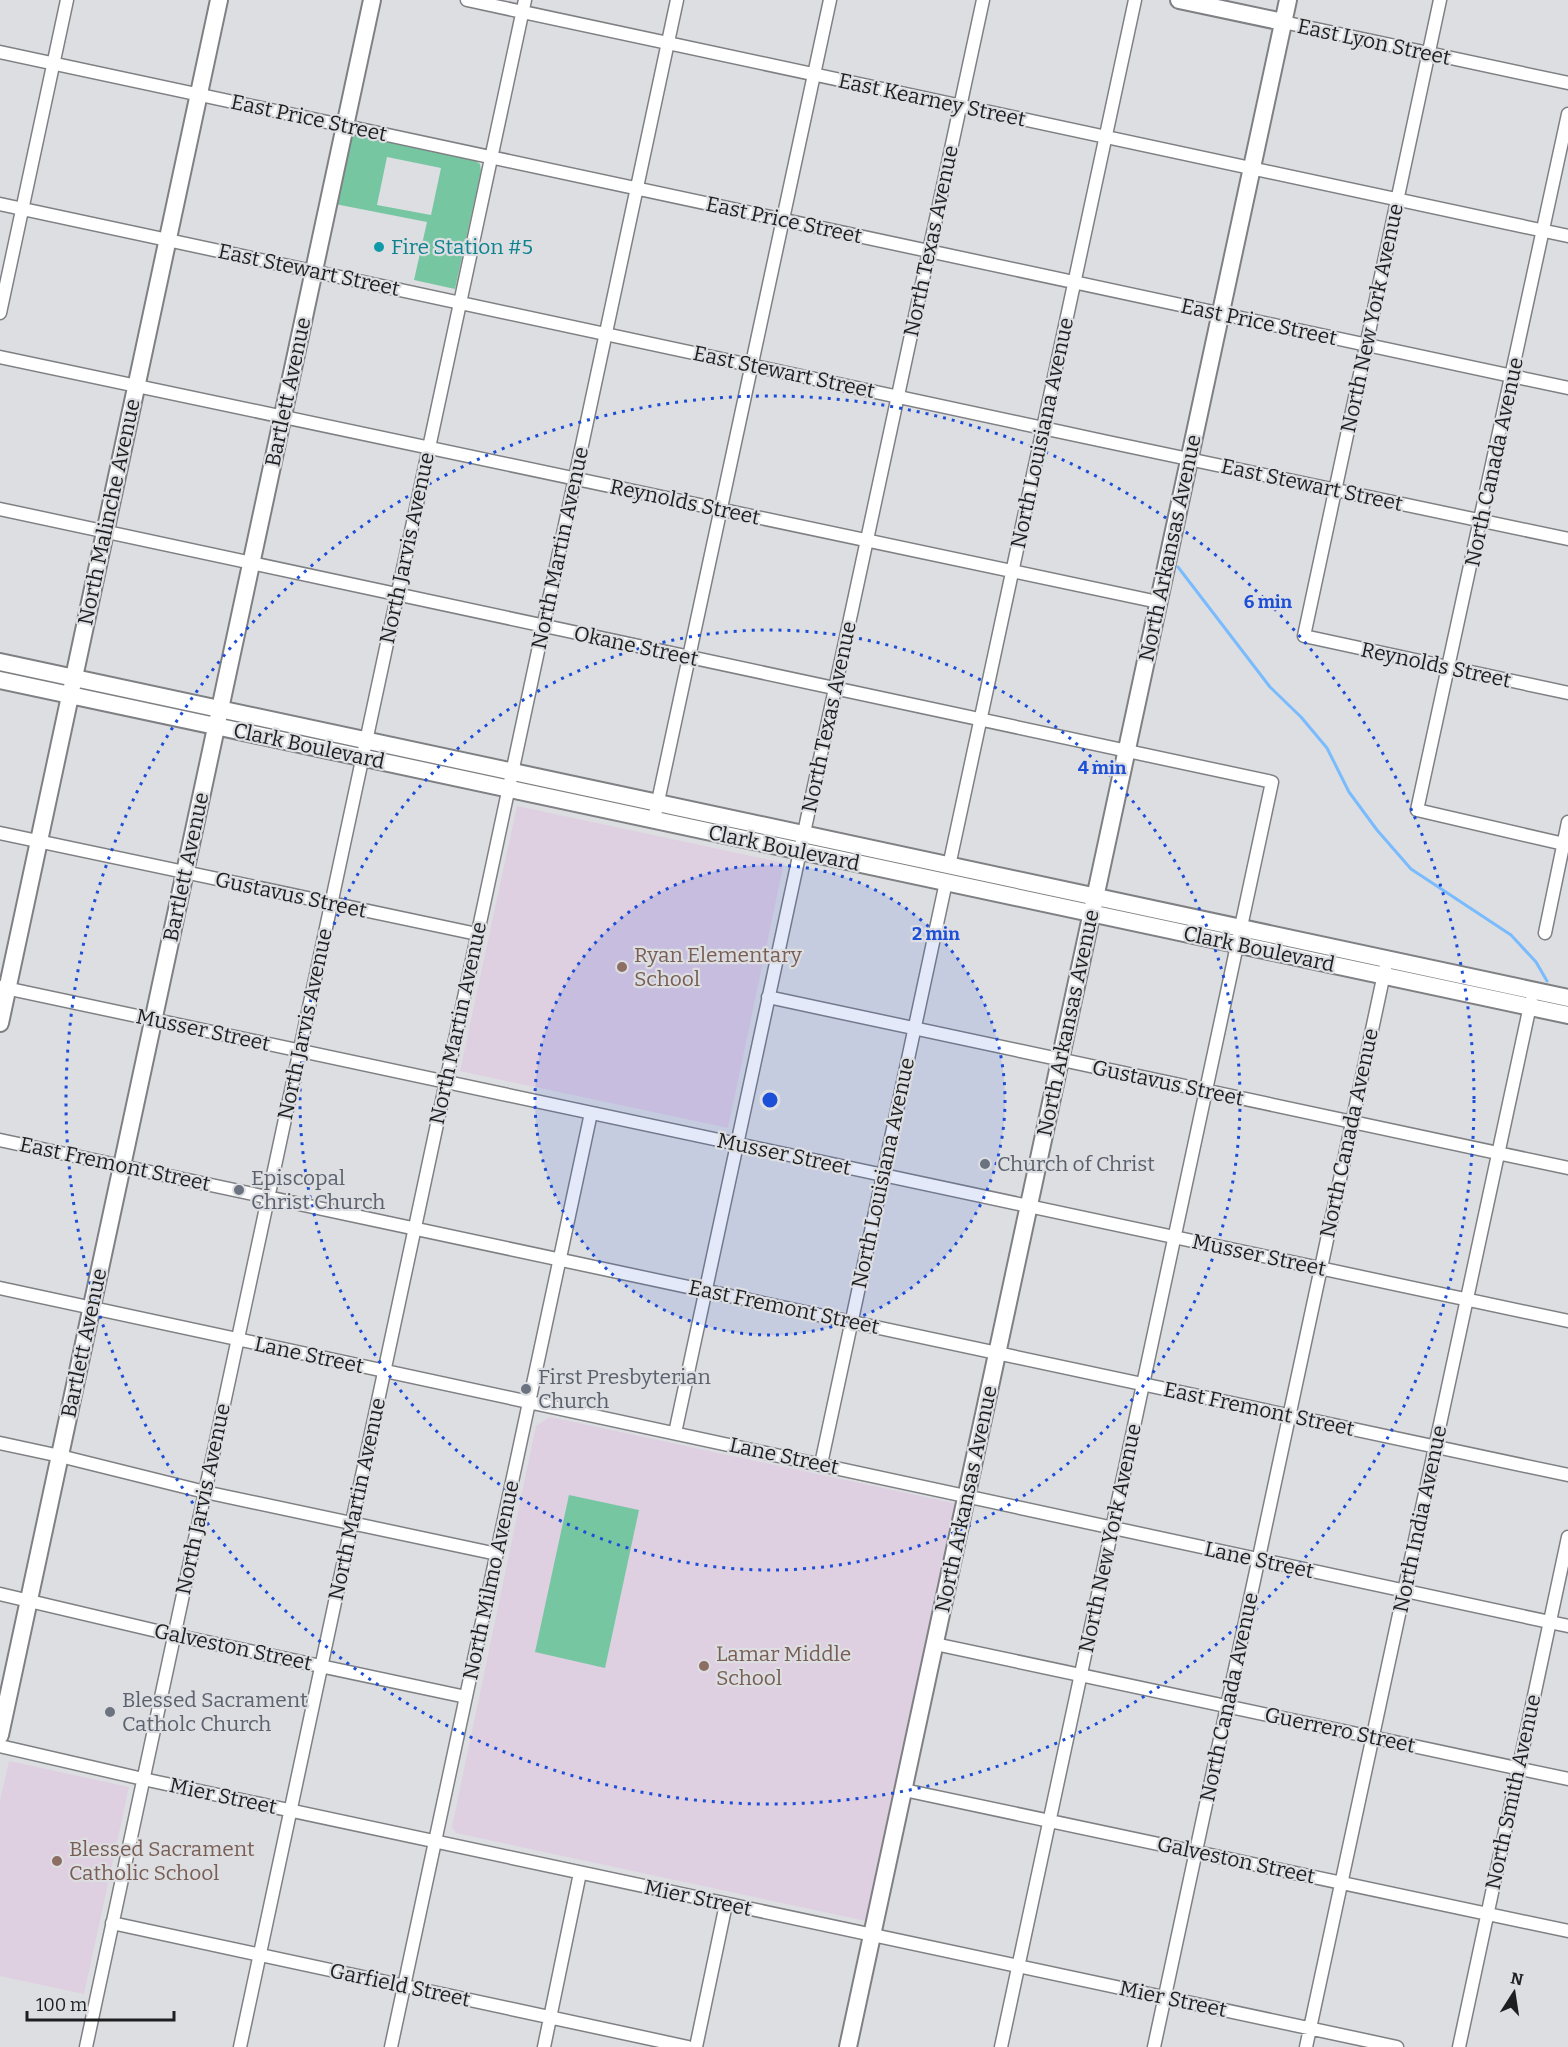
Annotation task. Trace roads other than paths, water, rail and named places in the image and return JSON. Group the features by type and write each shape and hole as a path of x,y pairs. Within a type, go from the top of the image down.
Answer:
{"main road":[{"name":"North Malinche Avenue","path":"0,1023 4,988 39,841 219,0"},
{"name":"Bartlett Avenue","path":"0,1735 372,0"},
{"name":"East Lyon Street","path":"1179,0 1283,22"},
{"name":"North Arkansas Avenue","path":"848,2047 1287,0"},
{"name":"Clark Boulevard","path":"0,662 220,710 364,749"},
{"name":"Clark Boulevard","path":"0,680 216,726 364,749 510,780 1239,937 1383,976 1568,1015"},
{"name":"Clark Boulevard","path":"1239,937 1387,959 1568,998"}],"street":[{"path":"0,313 67,0"},
{"name":"East Kearney Street","path":"467,0 524,6 668,43 1568,236"},
{"name":"North Martin Avenue","path":"240,2047 677,0"},
{"path":"656,812 830,0"},
{"name":"North Texas Avenue","path":"675,1433 982,0"},
{"name":"North Louisiana Avenue","path":"821,1464 1135,0"},
{"name":"North New York Avenue","path":"1304,636 1440,0"},
{"name":"North Jarvis Avenue","path":"86,2047 524,6"},
{"name":"East Lyon Street","path":"1283,22 1568,83"},
{"name":"East Price Street","path":"0,52 1568,388"},
{"name":"North Canada Avenue","path":"1566,844 1417,810 1450,668 1568,114"},
{"name":"East Stewart Street","path":"0,204 1568,539"},
{"name":"Reynolds Street","path":"0,357 1158,602"},
{"name":"Okane Street","path":"0,509 1272,782"},
{"name":"Reynolds Street","path":"1304,636 1568,693"},
{"name":"North New York Avenue","path":"1001,2047 1272,782"},
{"path":"1545,933 1566,844 1568,822"},
{"name":"Gustavus Street","path":"0,833 477,934"},
{"name":"North Canada Avenue","path":"1154,2047 1387,959"},
{"name":"Musser Street","path":"4,988 1568,1321"},
{"name":"North India Avenue","path":"1306,2047 1533,990"},
{"name":"Gustavus Street","path":"768,997 1568,1168"},
{"name":"North Milmo Avenue","path":"391,2047 591,1113"},
{"name":"East Fremont Street","path":"0,1140 1568,1475"},
{"name":"Lane Street","path":"0,1288 1568,1626"},
{"path":"0,1443 205,1492 497,1554"},
{"name":"North Smith Avenue","path":"1459,2047 1568,1537"},
{"name":"Galveston Street","path":"0,1594 174,1635 466,1696"},
{"name":"Guerrero Street","path":"935,1644 1568,1779"},
{"name":"Mier Street","path":"0,1746 291,1811 1396,2047"},
{"name":"Galveston Street","path":"904,1790 1568,1931"},
{"path":"543,2047 580,1873"},
{"path":"696,2047 726,1904"},
{"name":"Garfield Street","path":"112,1923 688,2047"}],"waterway":[{"path":"1178,567 1270,687 1301,717 1327,748 1349,792 1377,830 1411,869 1511,935 1536,962 1547,981"}],"place":[{"name":"Fire Station #5","path":"379,247"},
{"name":"Ryan Elementary School","path":"622,967"},
{"name":"Church of Christ","path":"985,1164"},
{"name":"Episcopal Christ Church","path":"239,1190"},
{"name":"First Presbyterian Church","path":"526,1389"},
{"name":"Lamar Middle School","path":"704,1666"},
{"name":"Blessed Sacrament Catholc Church","path":"110,1712"},
{"name":"Blessed Sacrament Catholic School","path":"57,1861"}]}
